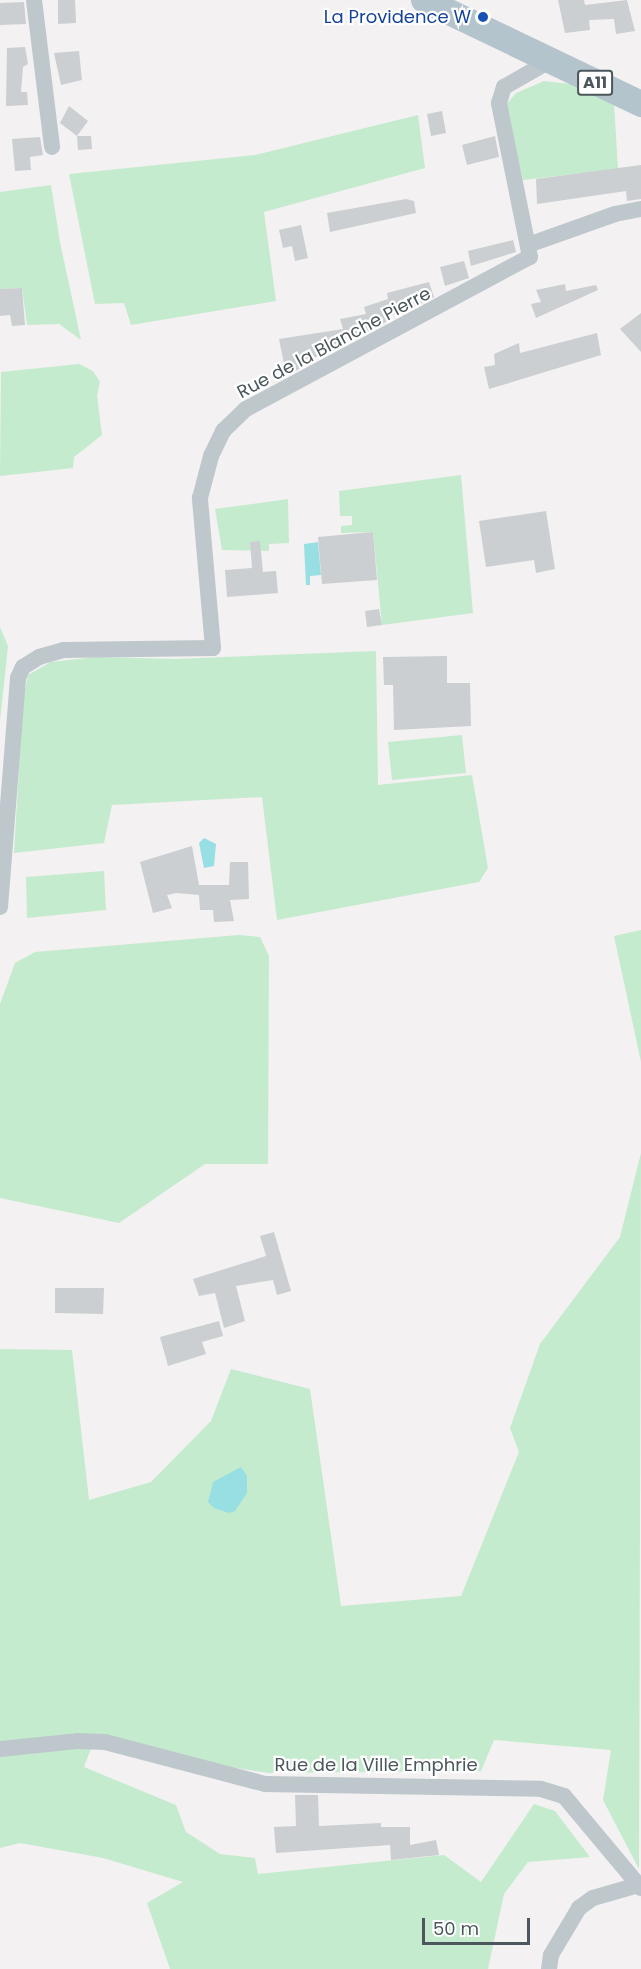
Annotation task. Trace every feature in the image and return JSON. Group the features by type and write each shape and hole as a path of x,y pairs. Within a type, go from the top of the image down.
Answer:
{"main road":[{"name":"A11","path":"424,0 455,12 548,62 641,104"}],"street":[{"path":"34,0 52,147"},
{"path":"548,62 504,87 499,103 528,245 615,214 641,209"},
{"name":"Rue de la Blanche Pierre","path":"0,907 18,678 23,667 39,657 63,650 213,648 200,498 211,456 223,431 246,410 525,263 530,257 528,245"},
{"name":"Rue de la Ville Emphrie","path":"0,1749 105,1742 265,1784 541,1788 564,1796 640,1887"},
{"path":"549,1969 551,1955 579,1908 593,1898 640,1887"}],"green space":[{"path":"544,81 570,84 614,103 618,169 523,180 505,106 516,93"},
{"path":"418,115 425,168 264,212 276,301 131,325 124,303 95,304 69,174 255,155"},
{"path":"51,185 60,242 81,340 59,324 27,325 22,288 0,289 0,192"},
{"path":"79,364 93,371 100,382 97,395 102,435 74,457 73,468 0,476 1,372"},
{"path":"461,475 473,613 382,625 373,532 341,533 341,526 352,525 352,516 340,516 339,491"},
{"path":"288,499 289,543 269,544 269,551 222,550 215,509"},
{"path":"0,627 8,646 0,721"},
{"path":"376,651 378,785 472,775 488,868 479,882 277,920 262,797 112,805 104,843 14,853 23,700 28,675 51,662 96,657 175,659"},
{"path":"462,735 466,773 392,780 388,742"},
{"path":"104,871 106,910 27,918 26,877"},
{"path":"641,930 641,1062 614,936"},
{"path":"239,935 260,937 269,956 268,1164 205,1164 119,1223 0,1198 0,1004 15,963 35,952"},
{"path":"641,1153 639,1869 603,1800 611,1750 494,1740 481,1771 269,1773 210,1764 93,1735 0,1742 0,1349 72,1350 89,1500 151,1482 211,1421 231,1369 310,1389 341,1606 461,1596 519,1452 510,1428 540,1344 620,1237"},
{"path":"92,1746 84,1767 176,1805 186,1832 220,1854 255,1858 258,1874 444,1855 481,1882 534,1804 555,1811 590,1857 528,1862 504,1894 488,1969 170,1969 147,1903 183,1882 103,1858 20,1843 0,1848 0,1756"}],"water":[{"path":"318,542 321,575 310,576 310,585 306,585 304,544"},
{"path":"204,838 216,844 214,866 204,868 199,843"},
{"path":"241,1467 247,1476 247,1493 235,1511 229,1513 214,1508 208,1502 213,1482"}],"building":[{"path":"58,0 75,0 76,23 58,24"},
{"path":"558,0 584,0 585,5 627,0 635,31 616,34 614,19 589,20 590,30 565,33"},
{"path":"24,2 26,24 0,25 0,3"},
{"path":"25,47 28,64 23,67 21,92 27,92 28,105 6,106 7,48"},
{"path":"79,51 82,80 61,85 54,53"},
{"path":"69,106 88,121 77,136 60,123"},
{"path":"442,111 446,133 431,136 427,114"},
{"path":"77,136 91,136 92,149 78,150"},
{"path":"495,136 499,157 467,165 462,145"},
{"path":"40,137 43,155 30,157 31,170 15,171 12,139"},
{"path":"641,165 641,199 627,201 626,191 537,204 536,179"},
{"path":"406,199 414,201 416,213 330,232 327,213"},
{"path":"301,225 308,258 295,261 292,246 283,248 279,230"},
{"path":"513,240 516,252 471,266 468,251"},
{"path":"464,261 469,278 445,286 440,267"},
{"path":"429,282 434,297 404,312 386,316 388,321 364,333 345,335 347,343 324,355 302,360 303,367 291,373 289,363 284,364 279,339 343,329 340,319 366,314 364,307 388,299 387,293"},
{"path":"565,284 566,291 596,285 598,290 536,318 531,304 541,302 536,290"},
{"path":"22,288 25,325 12,326 10,315 0,316 0,289"},
{"path":"641,313 641,352 620,329"},
{"path":"597,333 601,355 489,389 484,367 495,365 494,354 519,343 520,353"},
{"path":"546,511 555,569 536,573 534,560 486,567 479,521"},
{"path":"373,532 377,580 322,584 318,537"},
{"path":"260,541 263,572 276,571 278,593 227,597 225,570 252,568 250,542"},
{"path":"379,609 382,625 367,627 365,611"},
{"path":"447,656 447,683 470,683 471,726 394,730 393,685 384,685 383,657"},
{"path":"192,846 199,885 229,885 230,862 248,862 249,899 230,900 234,921 214,922 213,910 200,910 199,895 176,893 167,895 172,908 153,913 140,862"},
{"path":"274,1232 291,1291 277,1295 273,1280 236,1286 245,1321 224,1328 215,1293 199,1296 193,1279 266,1256 260,1236"},
{"path":"55,1288 104,1288 103,1314 55,1313"},
{"path":"219,1321 223,1336 202,1342 206,1354 168,1366 160,1337"},
{"path":"295,1795 318,1795 319,1826 381,1823 381,1827 410,1827 410,1845 436,1840 439,1855 391,1860 390,1845 276,1853 274,1827 296,1826"}],"place":[{"name":"La Providence W","path":"483,17"}]}
